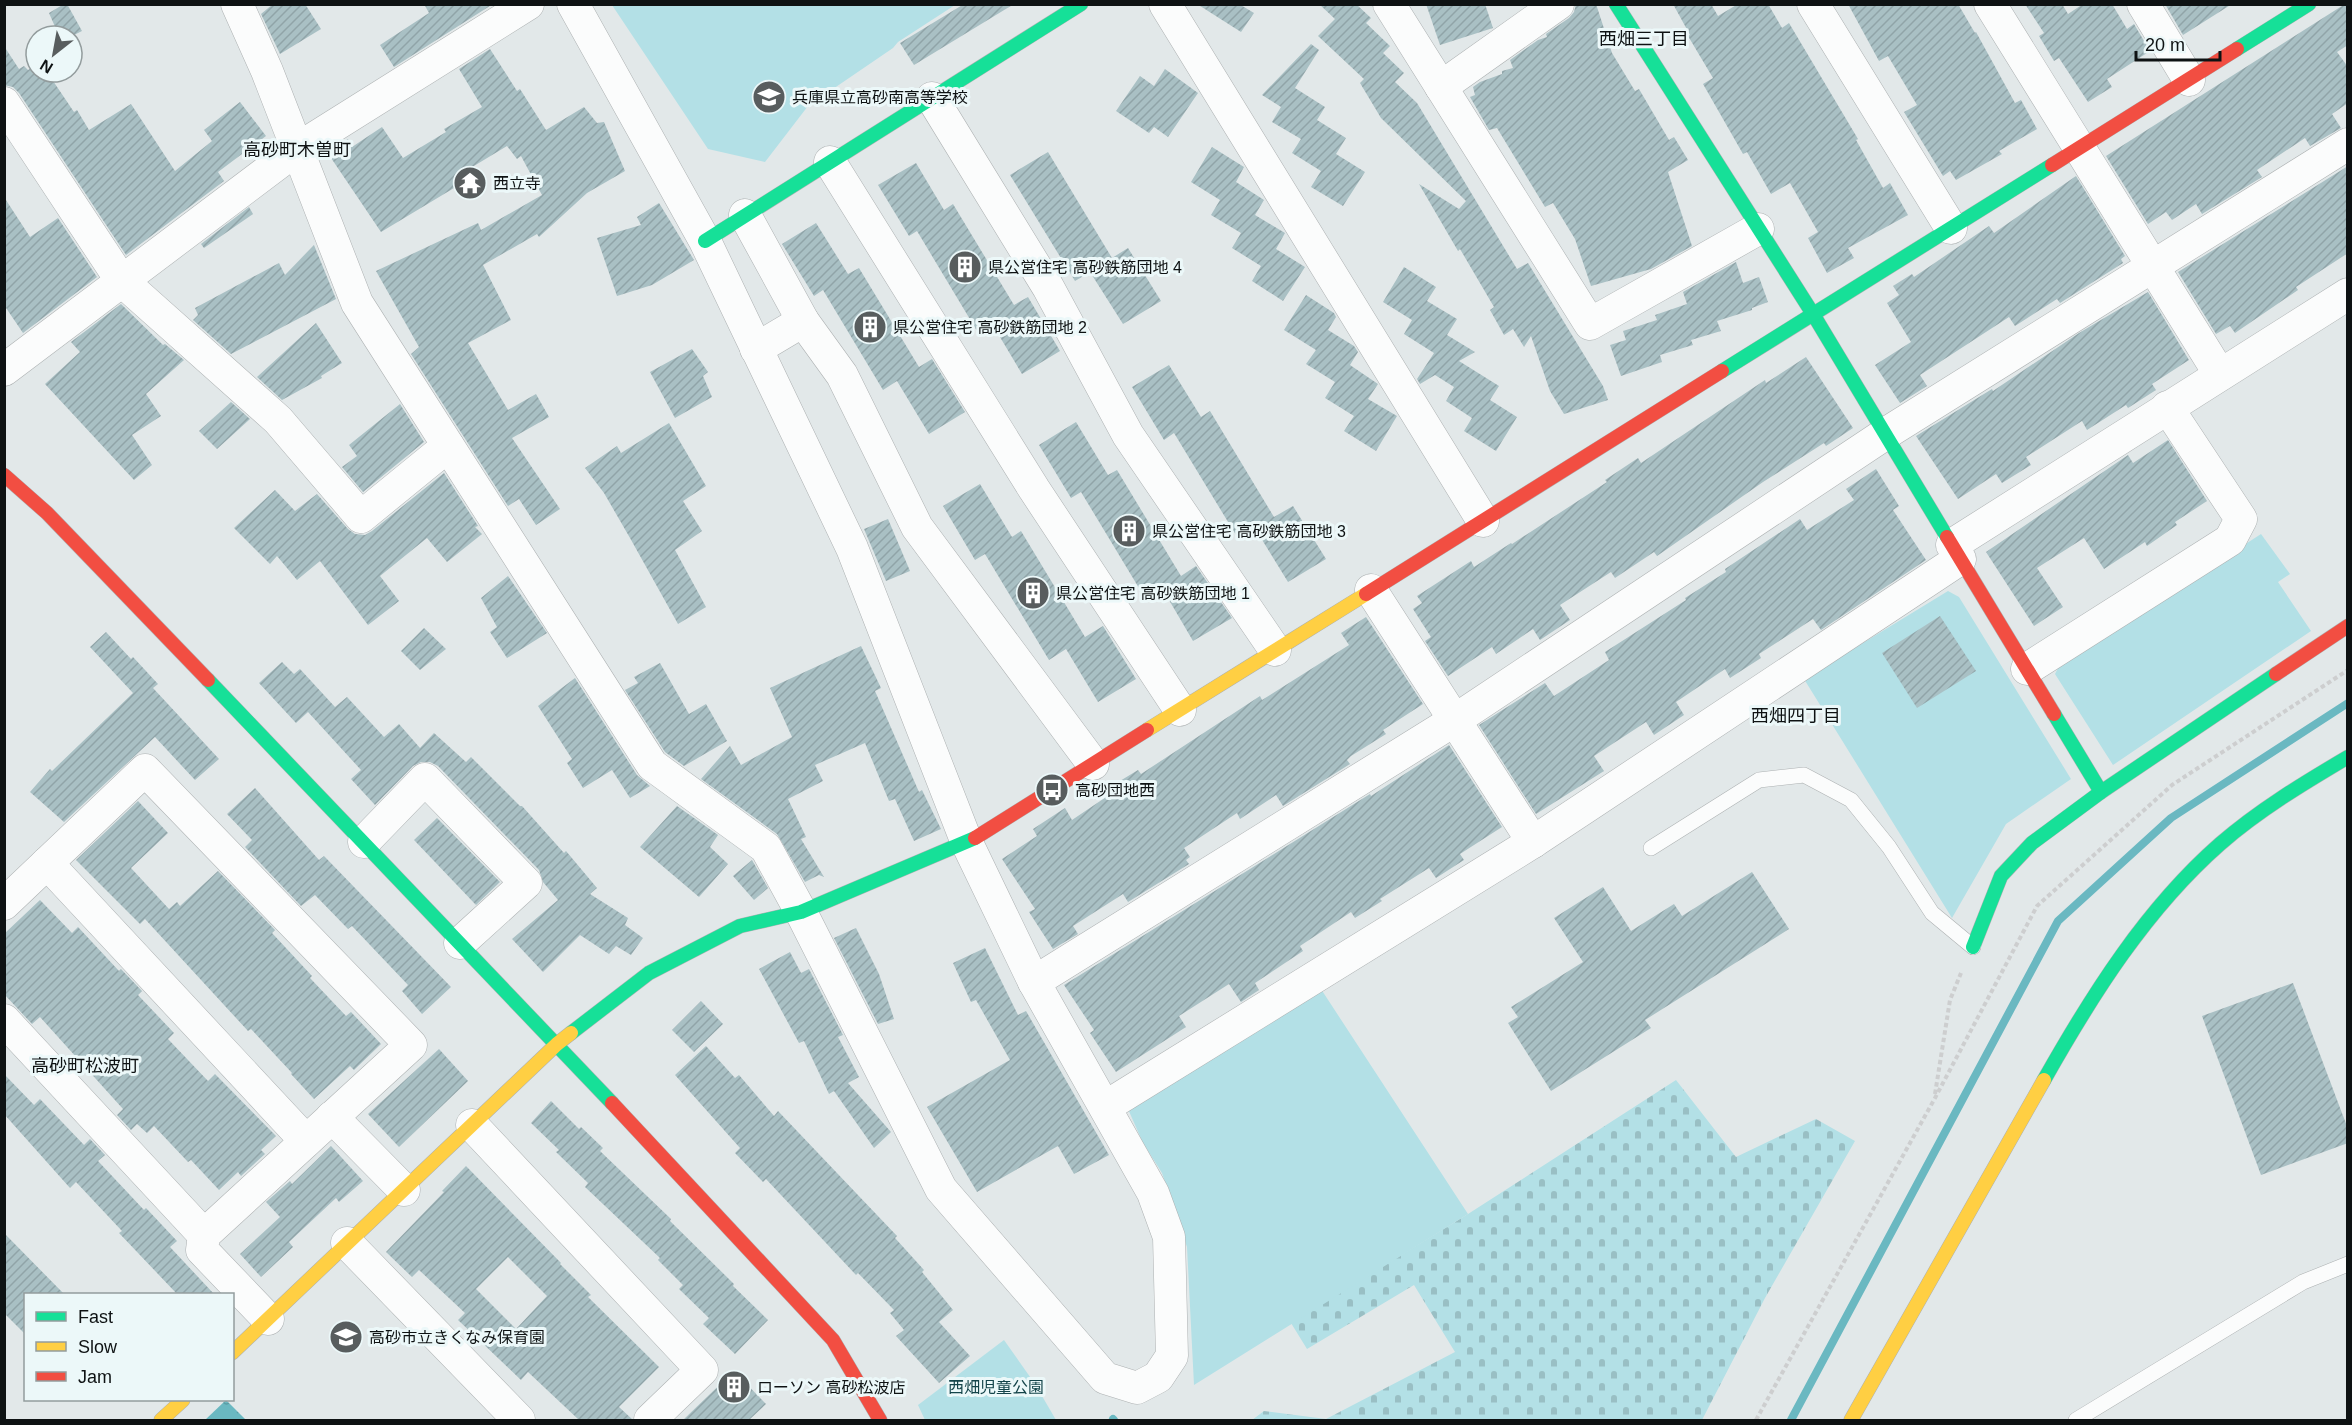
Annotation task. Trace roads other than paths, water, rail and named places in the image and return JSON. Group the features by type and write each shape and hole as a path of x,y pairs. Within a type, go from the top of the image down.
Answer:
{"street":[{"path":"237,4 267,71 357,303 652,765 766,848 801,912 941,1189 1105,1378 1137,1388 1158,1377 1172,1356 1169,1238 1153,1193 1034,982 967,843 852,549 705,240 573,4"},
{"path":"4,370 297,149 528,4"},
{"path":"705,240 1081,4"},
{"path":"1165,4 1483,521"},
{"path":"1389,4 1590,324 1758,229"},
{"path":"1441,87 1558,4"},
{"path":"1616,4 1813,314 2102,792"},
{"path":"1813,4 1951,228"},
{"path":"1990,4 2220,374"},
{"path":"2143,4 2189,80"},
{"path":"234,1351 557,1044 649,973 740,926 801,912 967,843 2189,80 2296,8"},
{"path":"932,98 1048,287 1128,435 1275,650"},
{"path":"4,103 121,280 278,420 361,517 448,446"},
{"path":"1034,982 1455,720 1885,434 2348,144"},
{"path":"830,162 1034,489 1180,710"},
{"path":"746,215 803,321 842,375 917,527 1093,764"},
{"path":"1105,1107 1533,842 2167,407 2348,294"},
{"path":"756,349 803,321"},
{"path":"2026,669 2230,540 2241,519 2167,407"},
{"path":"4,475 63,530 364,842 557,1044 833,1340 880,1420"},
{"path":"1371,590 1533,842"},
{"path":"1972,947 2001,876 2032,843 2102,792 2348,626"},
{"path":"1851,1420 2055,1059 2104,979 2155,912 2205,858 2279,798 2348,757"},
{"path":"4,904 145,770 411,1045 204,1235 202,1250 268,1319"},
{"path":"364,842 425,779 526,883 460,943"},
{"path":"47,863 306,1142"},
{"path":"4,1020 204,1235"},
{"path":"332,1117 404,1190"},
{"path":"472,1125 702,1370 650,1420"},
{"path":"347,1243 519,1420"},
{"path":"161,1420 182,1401"}],"lane":[{"path":"1652,848 1759,780 1804,775 1851,800 1889,847 1932,913 1972,947"},
{"path":"2076,1420 2303,1282 2348,1264"}],"water":[{"path":"227,1401 246,1420 205,1420"}],"waterway":[{"path":"1791,1420 2058,921 2171,818 2348,703"}],"place":[{"name":"兵庫県立高砂南高等学校","path":"769,97"},
{"name":"西立寺","path":"470,183"},
{"name":"県公営住宅 高砂鉄筋団地 4","path":"965,267"},
{"name":"県公営住宅 高砂鉄筋団地 2","path":"870,327"},
{"name":"県公営住宅 高砂鉄筋団地 3","path":"1129,531"},
{"name":"県公営住宅 高砂鉄筋団地 1","path":"1033,593"},
{"name":"高砂団地西","path":"1052,790"},
{"name":"高砂市立きくなみ保育園","path":"346,1337"},
{"name":"ローソン 高砂松波店","path":"734,1387"}],"district":[{"name":"西畑三丁目","path":"1644,39"},
{"name":"高砂町木曽町","path":"297,150"},
{"name":"西畑四丁目","path":"1796,716"},
{"name":"高砂町松波町","path":"85,1066"}],"park label":[{"name":"西畑児童公園","path":"996,1387"}]}
